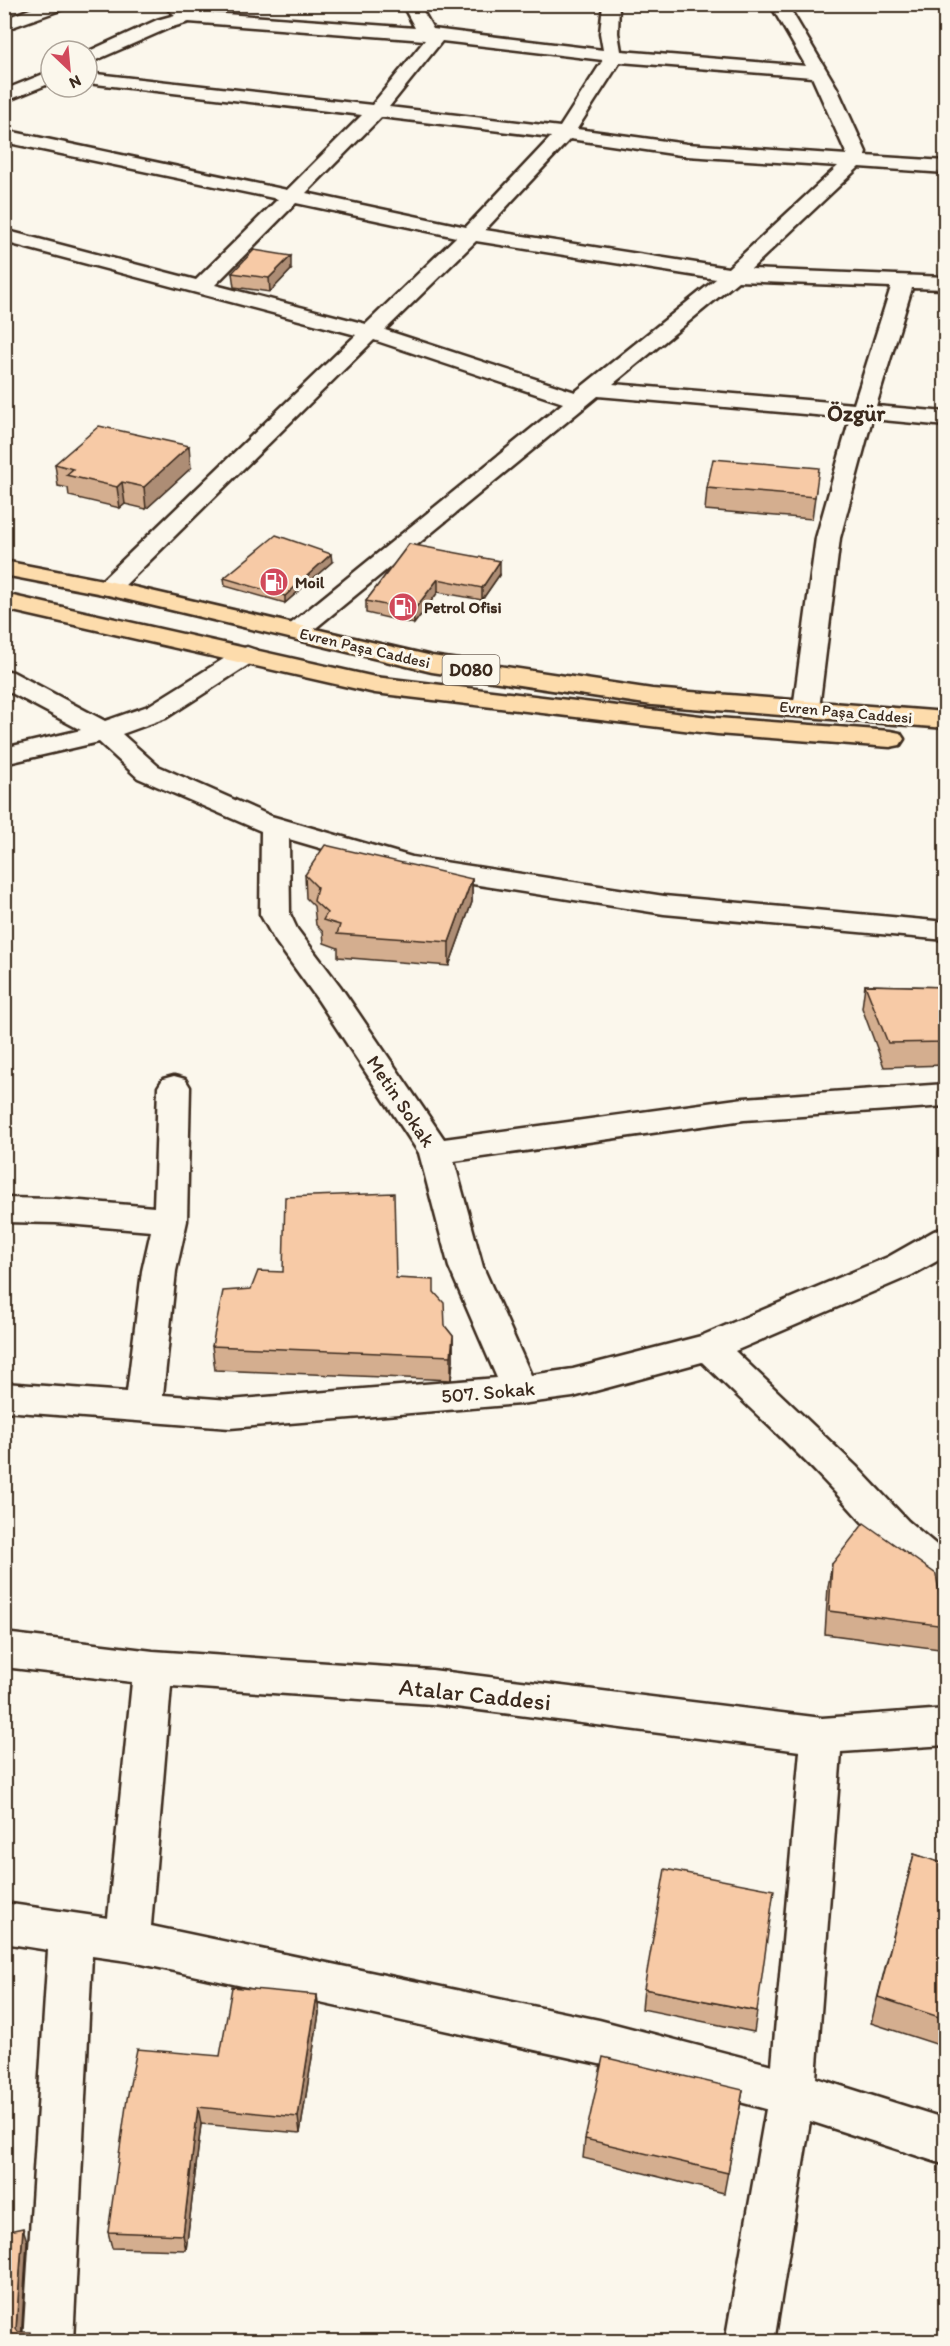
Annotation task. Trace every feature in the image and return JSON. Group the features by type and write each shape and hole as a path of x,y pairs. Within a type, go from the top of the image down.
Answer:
{"highway":[{"name":"Evren Paşa Caddesi","path":"4,568 108,588 432,664 652,697 945,720"},
{"name":"Evren Paşa Caddesi","path":"4,601 375,685 717,726 945,743"}],"street":[{"path":"4,25 60,4"},
{"path":"170,4 189,17 433,35 612,56 818,72"},
{"path":"99,53 163,24 234,4"},
{"path":"410,4 433,35"},
{"path":"108,588 471,234 565,133 613,59 609,33 611,4"},
{"path":"297,631 733,275 855,160 857,152 818,72 778,4"},
{"path":"201,287 376,112 433,35"},
{"path":"99,79 565,133 687,150 945,167"},
{"path":"4,98 39,82"},
{"path":"4,136 471,234 733,275 945,283"},
{"path":"4,254 14,239 371,332 586,395 945,419"},
{"path":"806,709 828,538 863,412 903,282"},
{"path":"4,756 75,741 157,712 247,656"},
{"path":"4,678 103,731 148,772 261,822 409,865 641,902 945,931"},
{"name":"Metin Sokak","path":"275,826 275,914 284,932 330,993 435,1152 466,1267 520,1390"},
{"path":"143,1408 159,1271 170,1221 174,1087"},
{"path":"435,1152 744,1109 945,1095"},
{"path":"4,1210 56,1211 170,1221"},
{"name":"507. Sokak","path":"4,1397 230,1413 520,1390 573,1383 708,1347 900,1266 945,1240"},
{"path":"708,1347 843,1476 895,1532 945,1576"},
{"name":"Atalar Caddesi","path":"4,1650 153,1668 432,1688 822,1736 945,1727"},
{"path":"128,1941 153,1668"},
{"path":"749,2342 792,2093 822,1736"},
{"path":"4,1923 71,1935 128,1941 600,2042 792,2093 945,2142"},
{"path":"48,2342 71,1935"}],"building":[{"path":"254,250 291,256 269,278 232,273"},
{"path":"99,426 189,446 144,487 122,482 117,487 66,475 73,469 55,464"},
{"path":"713,459 819,468 815,497 707,488"},
{"path":"276,535 331,554 285,596 224,578"},
{"path":"409,544 500,561 482,588 438,579 413,611 366,601"},
{"path":"325,845 472,879 449,942 337,934 340,925 323,920 327,913 314,901 317,887 305,875"},
{"path":"865,985 945,987 945,1042 888,1043"},
{"path":"394,1193 396,1278 434,1280 434,1292 444,1303 445,1326 453,1336 451,1356 212,1346 223,1291 251,1289 258,1271 283,1272 285,1197"},
{"path":"864,1523 936,1574 945,1626 829,1611 832,1564"},
{"path":"914,1854 945,1864 945,2019 878,1997"},
{"path":"665,1869 774,1890 757,2011 644,1989"},
{"path":"232,1987 317,1995 298,2117 198,2107 183,2235 108,2232 127,2099 137,2049 220,2056"},
{"path":"603,2057 743,2090 728,2173 585,2139"},
{"path":"23,2228 16,2329 18,2332 30,2332 31,2342 4,2342 4,2232"}],"place":[{"name":"Moil","path":"274,582"},
{"name":"Petrol Ofisi","path":"403,607"}],"district":[{"name":"Özgür","path":"856,413"}]}
